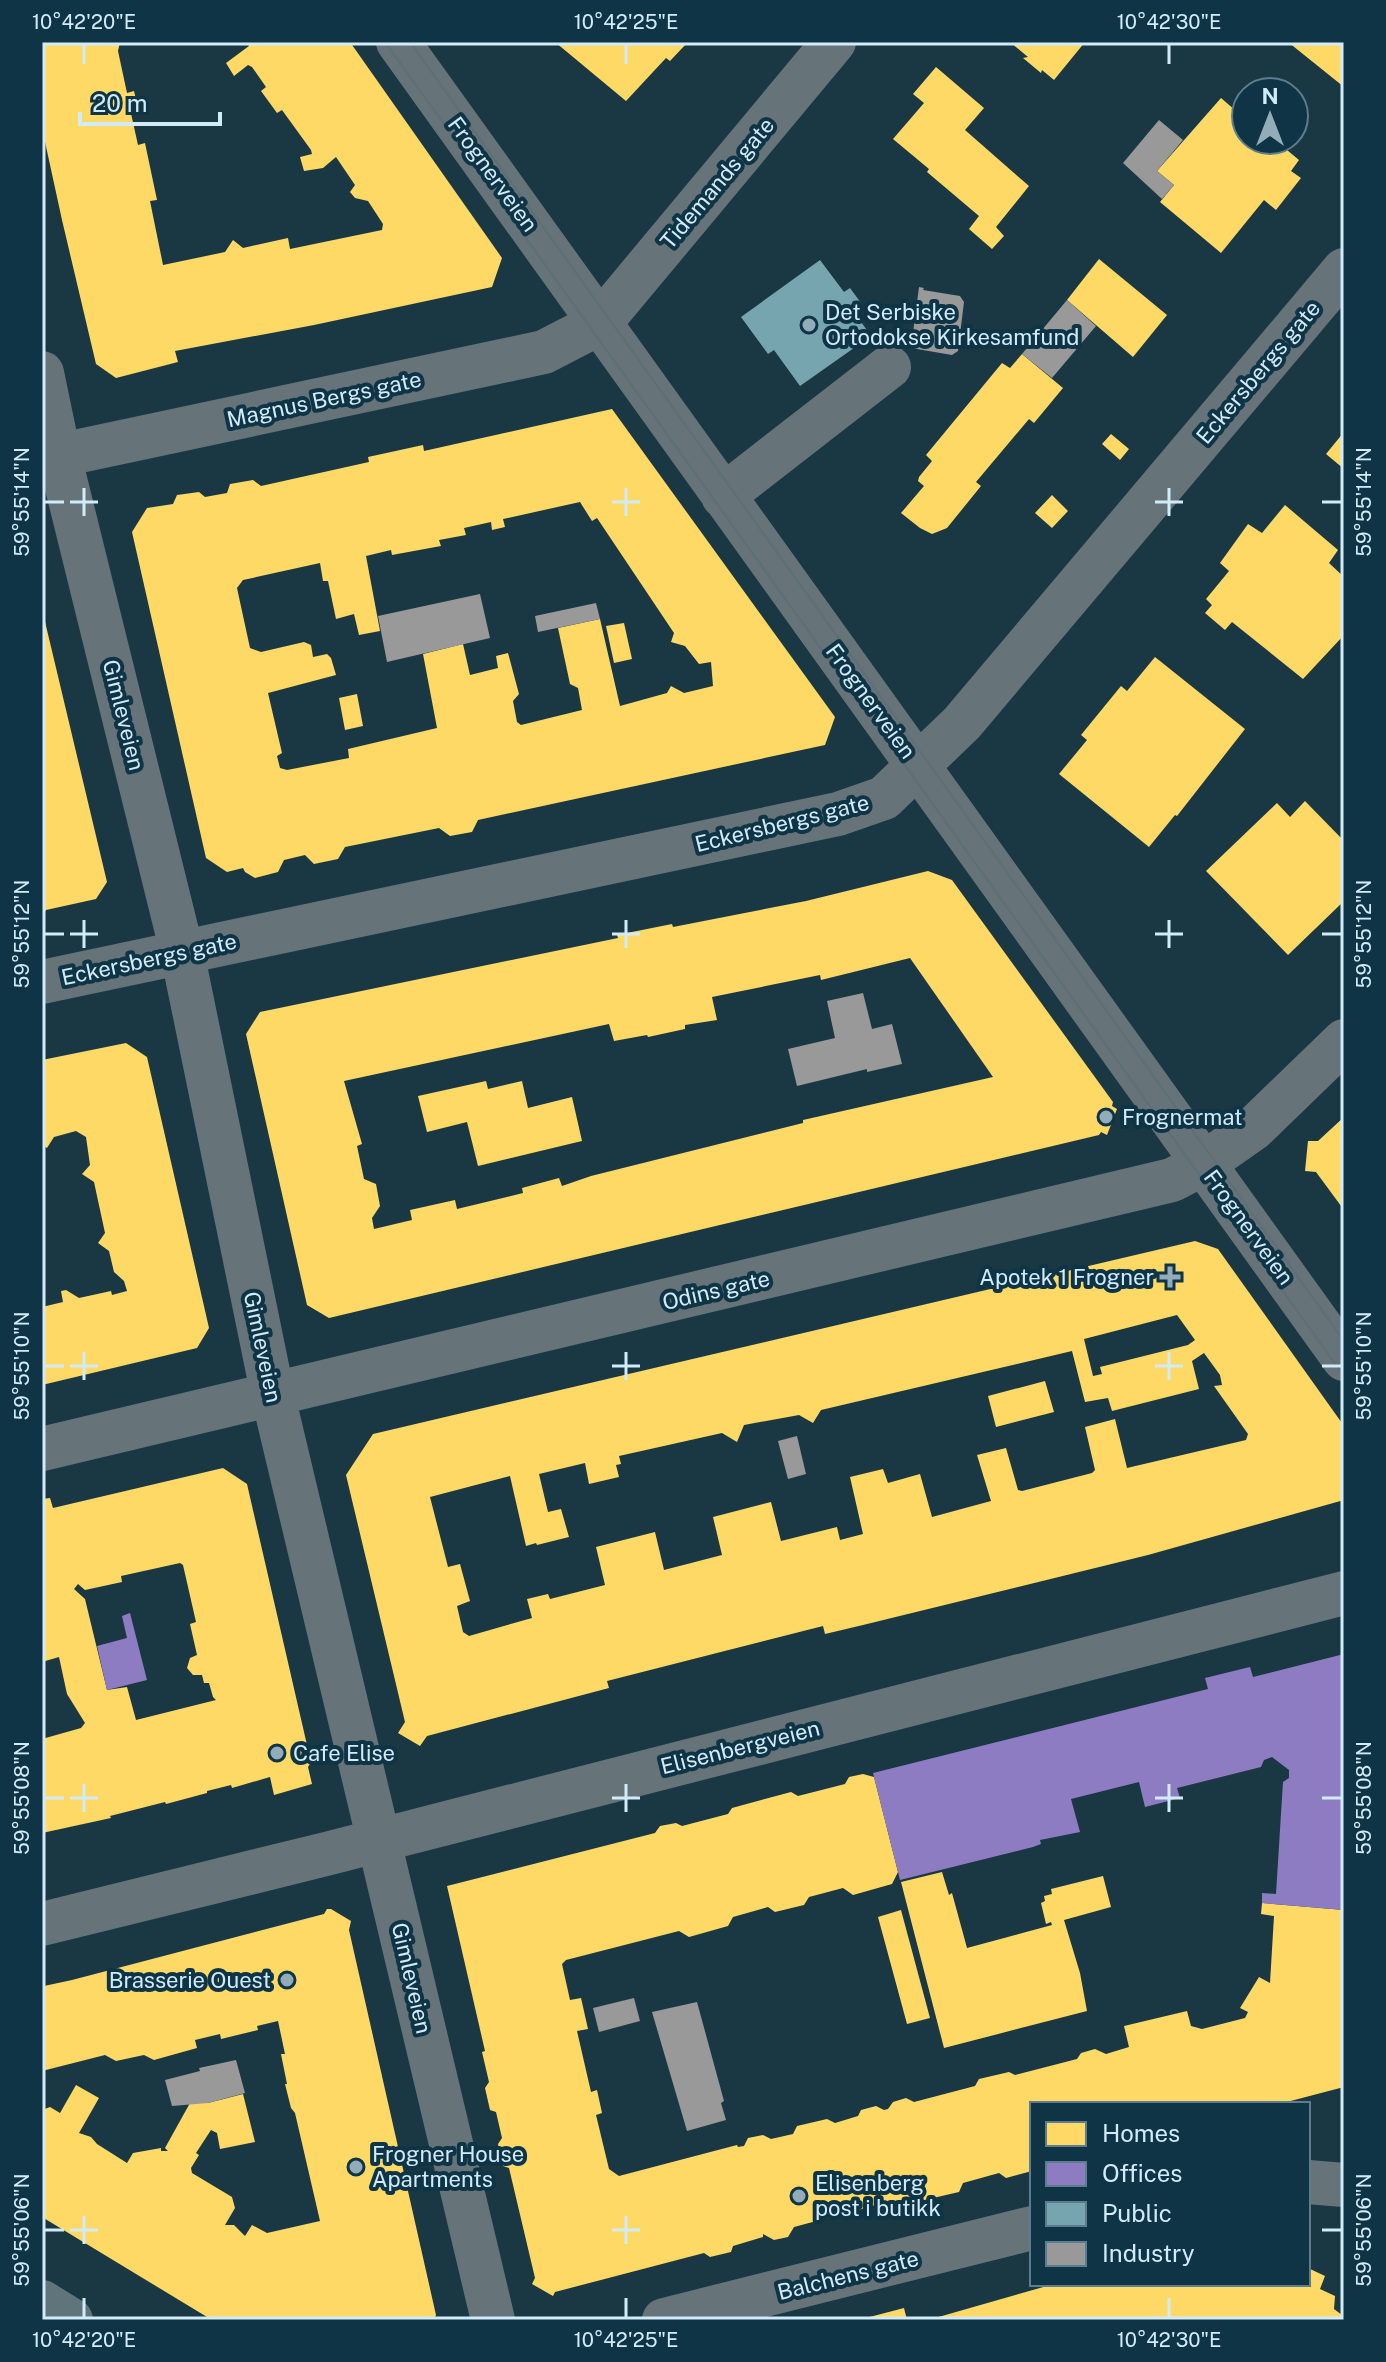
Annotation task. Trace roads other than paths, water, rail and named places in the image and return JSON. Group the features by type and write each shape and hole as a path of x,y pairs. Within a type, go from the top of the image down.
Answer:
{"main road":[{"path":"42,2302 71,2320"}],"street":[{"name":"Frognerveien","path":"398,42 1344,1359"},
{"name":"Tidemands gate","path":"600,323 834,42"},
{"name":"Eckersbergs gate","path":"42,982 838,814 884,798 962,723 1344,270"},
{"name":"Magnus Bergs gate","path":"51,457 544,352 600,323"},
{"path":"723,496 889,367"},
{"name":"Gimleveien","path":"42,373 51,457 182,952 273,1396 493,2320"},
{"name":"Odins gate","path":"42,1449 1172,1180 1203,1164 1253,1129 1344,1041"},
{"name":"Elisenbergveien","path":"42,1924 1344,1593"},
{"path":"1310,2182 1344,2185"},
{"name":"Balchens gate","path":"664,2320 1030,2228"}],"tram line":[{"path":"385,42 1344,1376"},
{"path":"410,42 1344,1341"}],"place":[{"name":"Det Serbiske Ortodokse Kirkesamfund","path":"809,325"},
{"name":"Frognermat","path":"1106,1117"},
{"name":"Apotek 1 Frogner","path":"1170,1277"},
{"name":"Cafe Elise","path":"277,1753"},
{"name":"Brasserie Ouest","path":"287,1980"},
{"name":"Frogner House Apartments","path":"356,2167"},
{"name":"Elisenberg post i butikk","path":"799,2196"}]}
